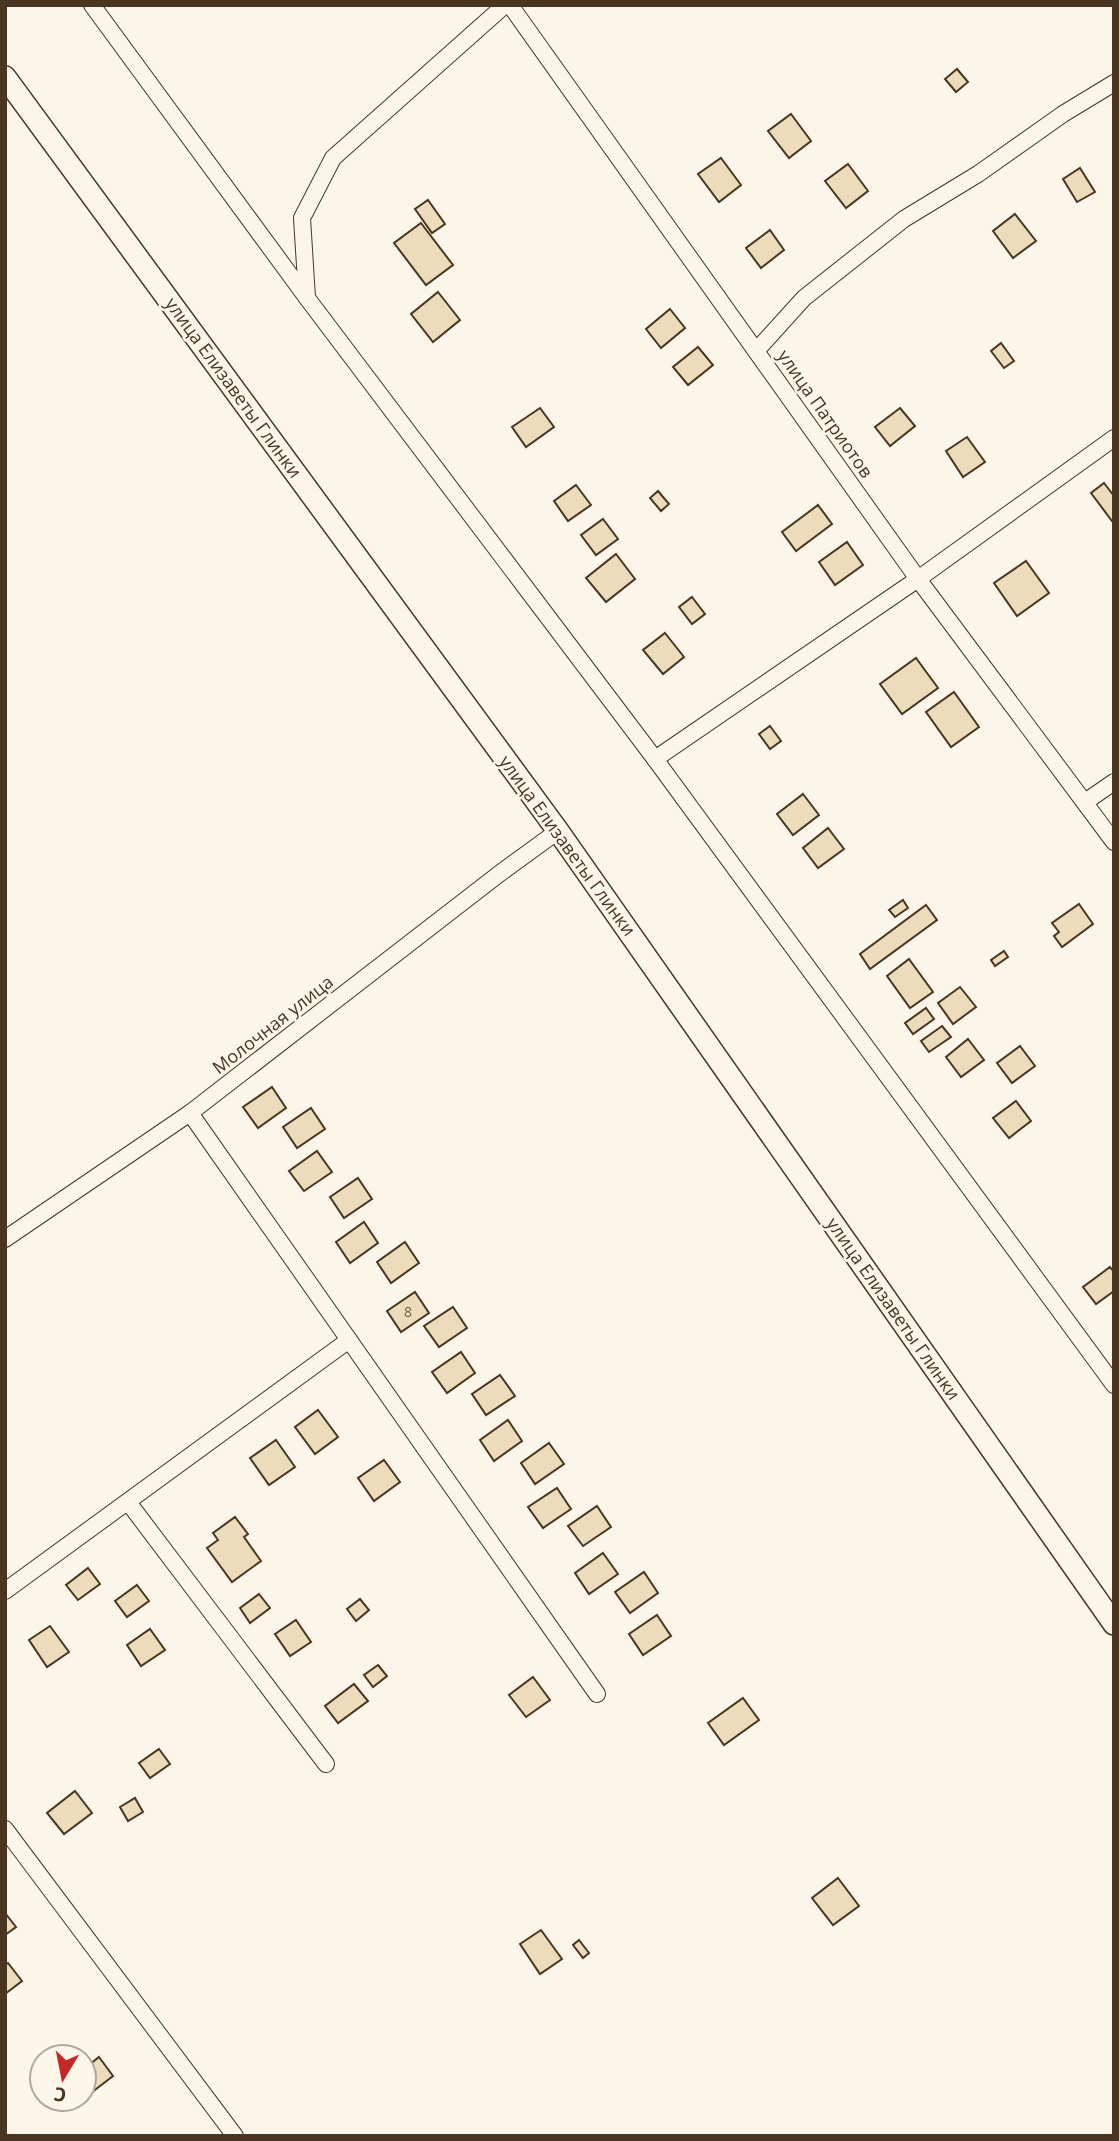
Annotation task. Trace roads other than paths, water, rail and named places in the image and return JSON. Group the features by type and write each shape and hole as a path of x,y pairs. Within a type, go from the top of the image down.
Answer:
{"street":[{"path":"92,5 307,298 655,759 1114,1385"},
{"path":"307,298 302,218 333,158 507,5"},
{"name":"улица Патриотов","path":"507,5 918,579 1114,842"},
{"name":"улица Елизаветы Глинки","path":"5,77 558,831 1114,1624"},
{"path":"756,351 804,298 904,219 978,174 1063,114 1114,83"},
{"path":"655,759 918,579 1114,438"},
{"path":"1085,802 1114,782"},
{"name":"Молочная улица","path":"5,1239 190,1113 558,831"},
{"path":"190,1113 597,1694"},
{"path":"5,1591 349,1340"},
{"path":"128,1502 326,1763"},
{"path":"5,1829 235,2136"}]}
